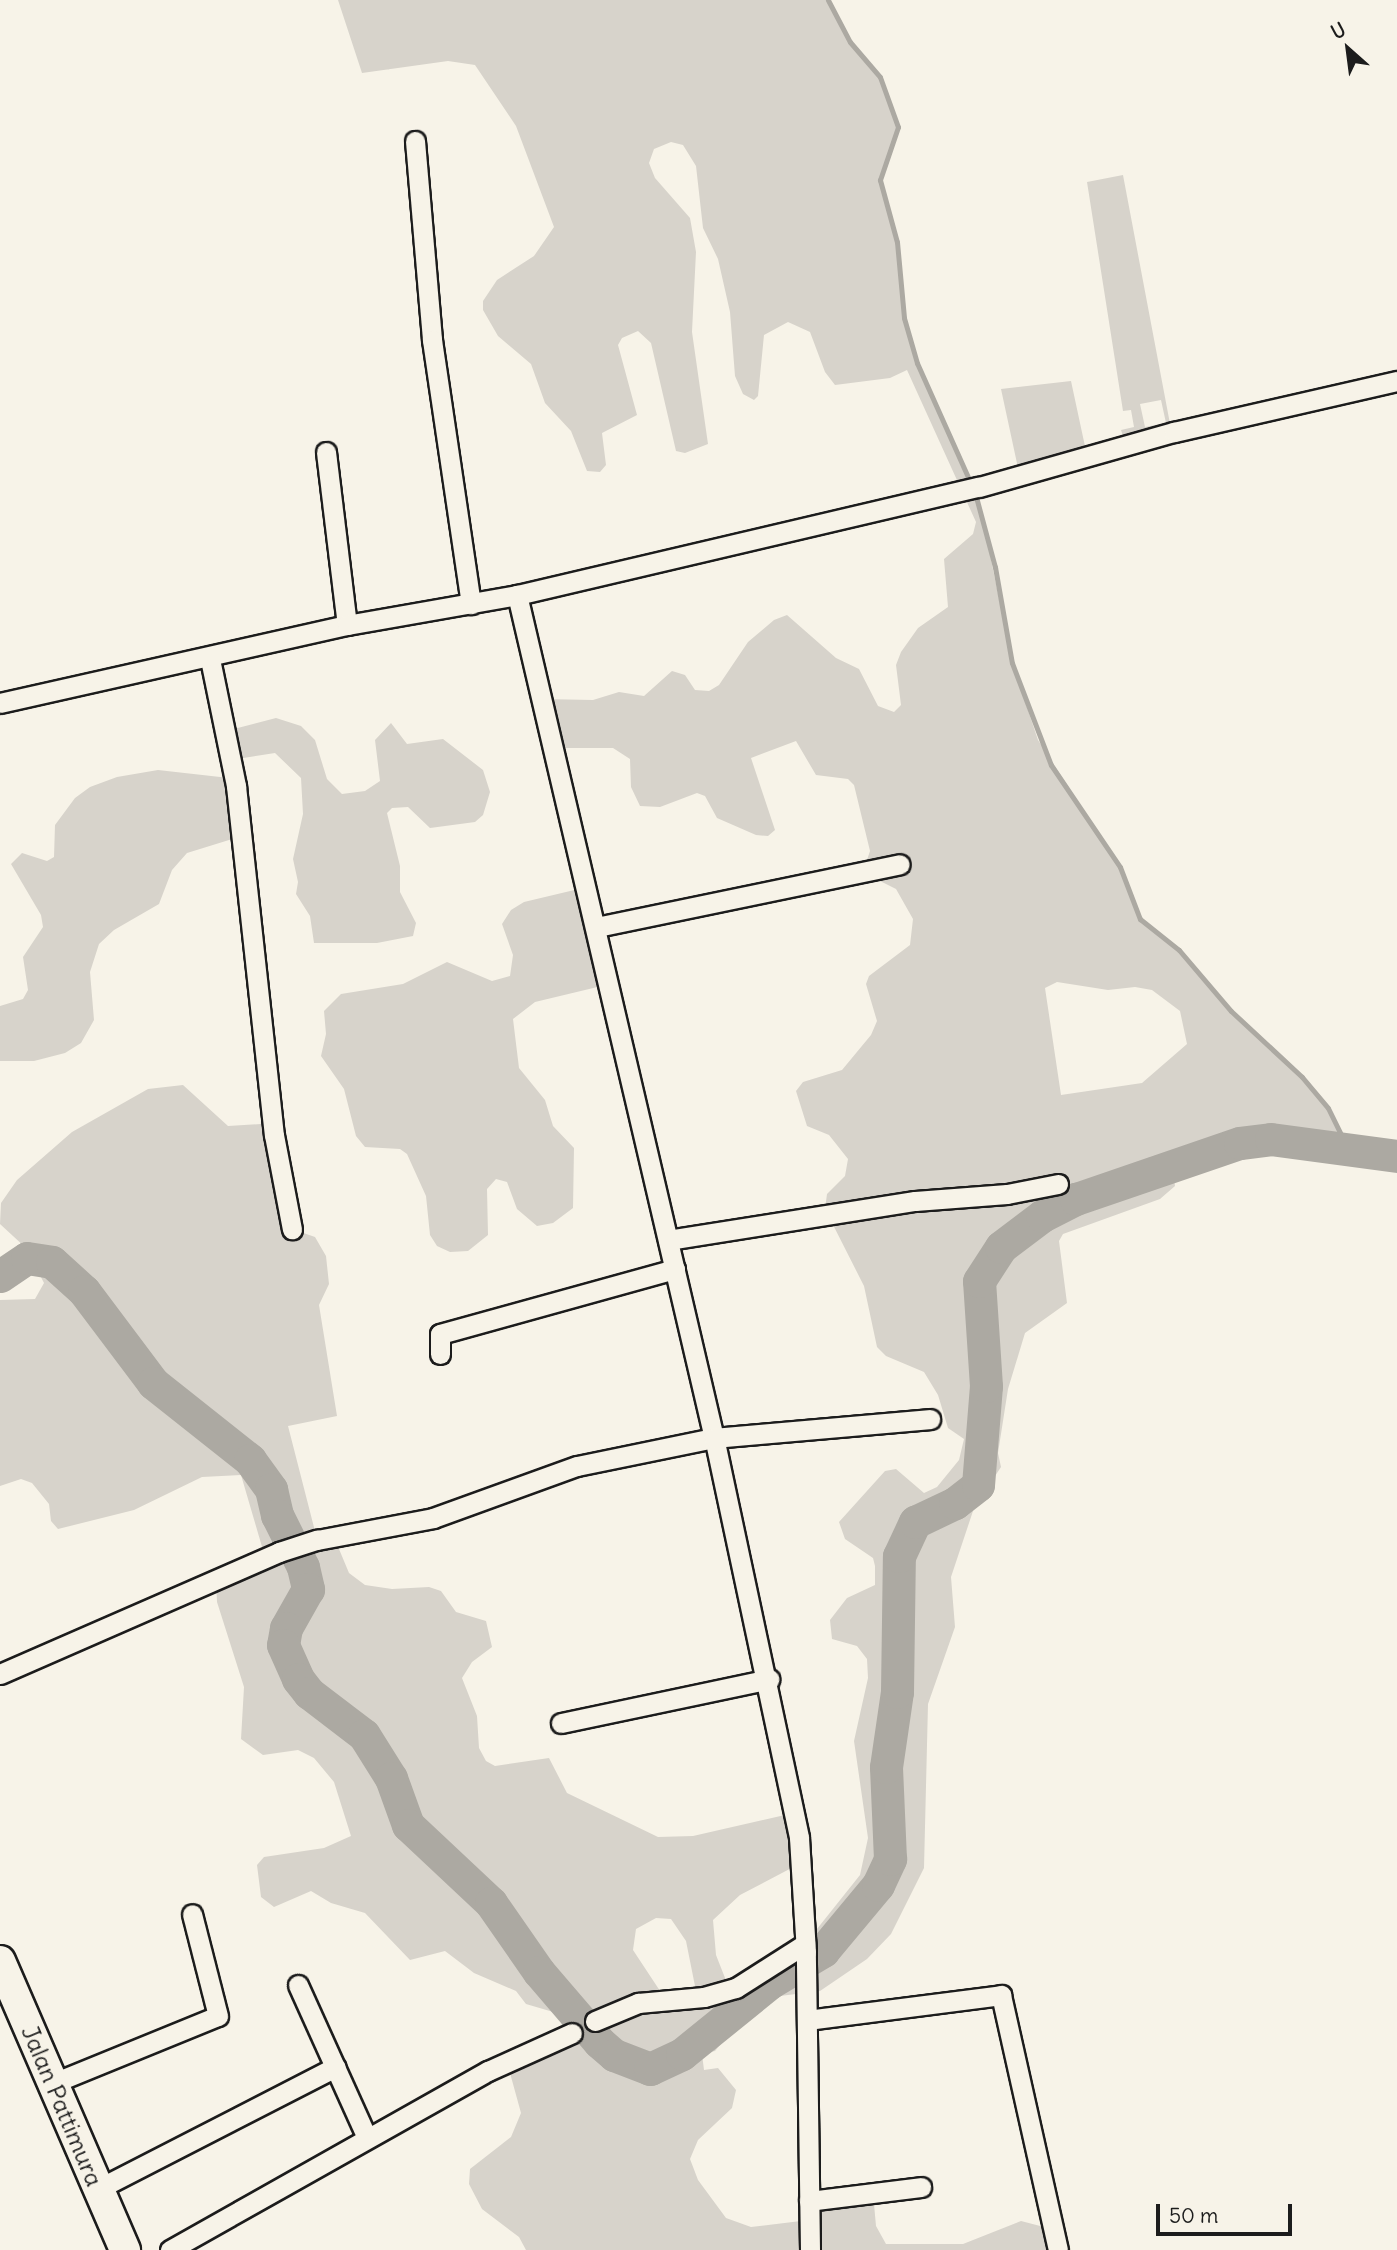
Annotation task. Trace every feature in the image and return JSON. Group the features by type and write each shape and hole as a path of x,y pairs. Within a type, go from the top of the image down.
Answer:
{"main road":[{"name":"Jalan Pattimura","path":"0,1961 125,2250"}],"street":[{"path":"415,141 432,340 471,604"},
{"path":"0,704 210,659 347,625 517,595 972,488 1150,439 1397,382"},
{"path":"326,452 347,625"},
{"path":"517,595 597,927 769,1679 799,1837 806,1948 810,2250"},
{"path":"210,659 236,786 274,1135 292,1229"},
{"path":"597,927 900,864"},
{"path":"668,1240 915,1201 1007,1194 1058,1184"},
{"path":"440,1354 440,1334 675,1269"},
{"path":"0,1674 279,1552 317,1540 433,1518 577,1466 714,1438 930,1419"},
{"path":"561,1723 769,1679"},
{"path":"51,2084 218,2016 192,1914"},
{"path":"595,2021 638,2003 704,1997 736,1988 806,1948"},
{"path":"298,1985 367,2138"},
{"path":"807,2020 1001,1995 1058,2250"},
{"path":"170,2250 488,2071 572,2033"},
{"path":"98,2189 335,2067"},
{"path":"809,2201 921,2188"}],"shaded area":[{"path":"338,0 828,0 850,42 880,77 898,127 880,180 897,242 904,318 917,363 980,505 1012,663 1038,740 1120,867 1140,919 1179,950 1231,1011 1302,1077 1328,1108 1350,1153 1271,1139 1240,1143 1172,1167 1175,1186 1160,1199 1063,1234 1059,1241 1067,1303 1025,1333 1008,1389 998,1453 1001,1467 974,1508 951,1577 955,1627 928,1704 924,1868 891,1934 867,1959 820,1991 772,1997 740,2013 728,2024 728,2035 715,2051 702,2054 704,2070 718,2068 736,2090 732,2108 698,2140 690,2159 698,2180 726,2218 751,2227 809,2220 809,2201 873,2193 876,2226 886,2244 963,2244 1021,2221 1044,2227 1058,2250 526,2250 519,2237 482,2209 469,2184 470,2169 511,2137 521,2113 507,2062 564,2037 560,2014 526,2004 516,1991 474,1973 445,1951 410,1960 365,1913 331,1903 311,1891 274,1907 261,1897 257,1865 264,1857 324,1848 351,1836 334,1782 314,1758 298,1750 263,1755 241,1739 244,1687 217,1602 216,1579 265,1557 241,1475 202,1477 134,1510 58,1529 51,1521 49,1504 32,1483 21,1479 0,1486 0,1300 35,1299 44,1283 26,1248 0,1224 1,1203 17,1180 72,1132 148,1089 183,1085 228,1126 261,1124 274,1135 292,1229 315,1237 326,1256 329,1284 319,1305 337,1416 288,1426 317,1539 334,1537 349,1573 365,1585 392,1589 429,1587 441,1591 456,1612 486,1621 492,1647 472,1662 462,1678 477,1716 479,1748 486,1761 495,1766 549,1758 567,1793 658,1837 693,1836 785,1815 801,1863 740,1895 713,1920 716,1955 727,1983 701,1991 695,1986 686,1941 671,1919 656,1918 636,1929 633,1950 666,2000 704,1996 805,1944 860,1875 868,1838 854,1741 868,1678 867,1659 857,1646 832,1639 830,1620 847,1598 875,1585 875,1566 873,1558 845,1539 839,1522 885,1471 896,1469 924,1493 937,1487 959,1460 964,1439 948,1428 938,1395 924,1372 886,1356 877,1347 864,1286 825,1209 827,1194 845,1176 848,1159 829,1135 807,1126 796,1091 803,1082 842,1070 871,1035 877,1021 866,984 869,976 910,945 913,919 896,889 874,878 865,866 870,851 854,785 848,779 816,775 796,741 751,758 775,830 768,836 756,835 717,818 705,796 697,793 660,807 640,806 631,787 630,759 613,748 559,748 542,699 593,700 619,692 644,696 672,671 685,675 695,690 709,691 719,685 748,642 774,620 787,615 836,658 859,669 878,706 894,712 901,705 896,665 901,652 918,628 948,607 944,559 973,534 976,522 907,370 890,378 835,385 825,372 810,332 788,322 764,335 758,396 754,400 743,394 735,376 730,312 718,259 703,228 696,166 683,145 671,142 654,149 649,163 655,178 690,218 696,252 692,332 708,444 685,453 676,451 651,343 638,331 622,338 618,345 637,415 602,433 606,465 600,472 587,471 571,431 545,403 531,364 498,336 483,310 483,301 497,280 534,256 554,227 516,126 475,65 448,61 362,73","holes":["1057,982 1108,990 1135,987 1152,990 1180,1011 1187,1044 1142,1083 1061,1095 1045,988"]},
{"path":"1123,175 1171,429 1091,449 1124,439 1121,430 1134,427 1131,410 1123,411 1087,182","holes":["1161,400 1166,423 1145,427 1140,404"]},
{"path":"1071,381 1086,451 1018,468 1001,389"},
{"path":"276,718 301,726 315,740 327,779 342,794 365,791 380,781 375,740 391,723 407,744 443,739 483,770 490,792 483,815 475,822 430,828 408,807 392,808 387,813 400,866 400,892 416,923 413,936 377,943 314,943 310,916 296,894 298,882 293,859 303,814 301,778 275,753 237,759 230,730"},
{"path":"158,770 229,778 242,836 187,853 172,870 159,904 114,930 99,944 90,972 94,1020 81,1043 65,1053 34,1061 0,1061 0,1006 23,999 28,990 23,957 43,927 41,915 11,864 22,853 47,861 54,857 55,825 75,798 90,787 117,777"},
{"path":"587,887 610,984 535,1002 513,1019 519,1068 545,1100 553,1126 574,1148 573,1208 553,1223 537,1226 517,1209 507,1182 496,1179 487,1189 488,1235 468,1251 450,1252 437,1246 430,1235 426,1196 407,1154 400,1149 365,1147 356,1136 344,1089 321,1056 326,1034 324,1011 341,994 403,984 447,962 492,981 510,976 513,955 502,924 511,910 524,902"}],"waterway":[{"path":"828,0 850,42 880,77 898,127 880,180 897,242 904,318 917,363 971,484"},
{"path":"975,493 995,567 1012,663 1051,765 1120,867 1140,919 1179,950 1231,1011 1302,1077 1328,1108 1350,1153"},
{"path":"0,1276 27,1258 52,1262 84,1291 153,1383 250,1460 271,1489 277,1515 303,1567 308,1589 286,1628 283,1645 298,1679 309,1693 364,1735 391,1778 408,1825 491,1903 539,1972 599,2042 614,2055 650,2069 682,2054 771,1982 823,1951 878,1885 890,1859 886,1767 897,1692 899,1556 915,1522 955,1503 978,1485 986,1386 979,1281 1001,1247 1042,1216 1076,1199 1240,1143 1271,1139 1397,1156"}]}
